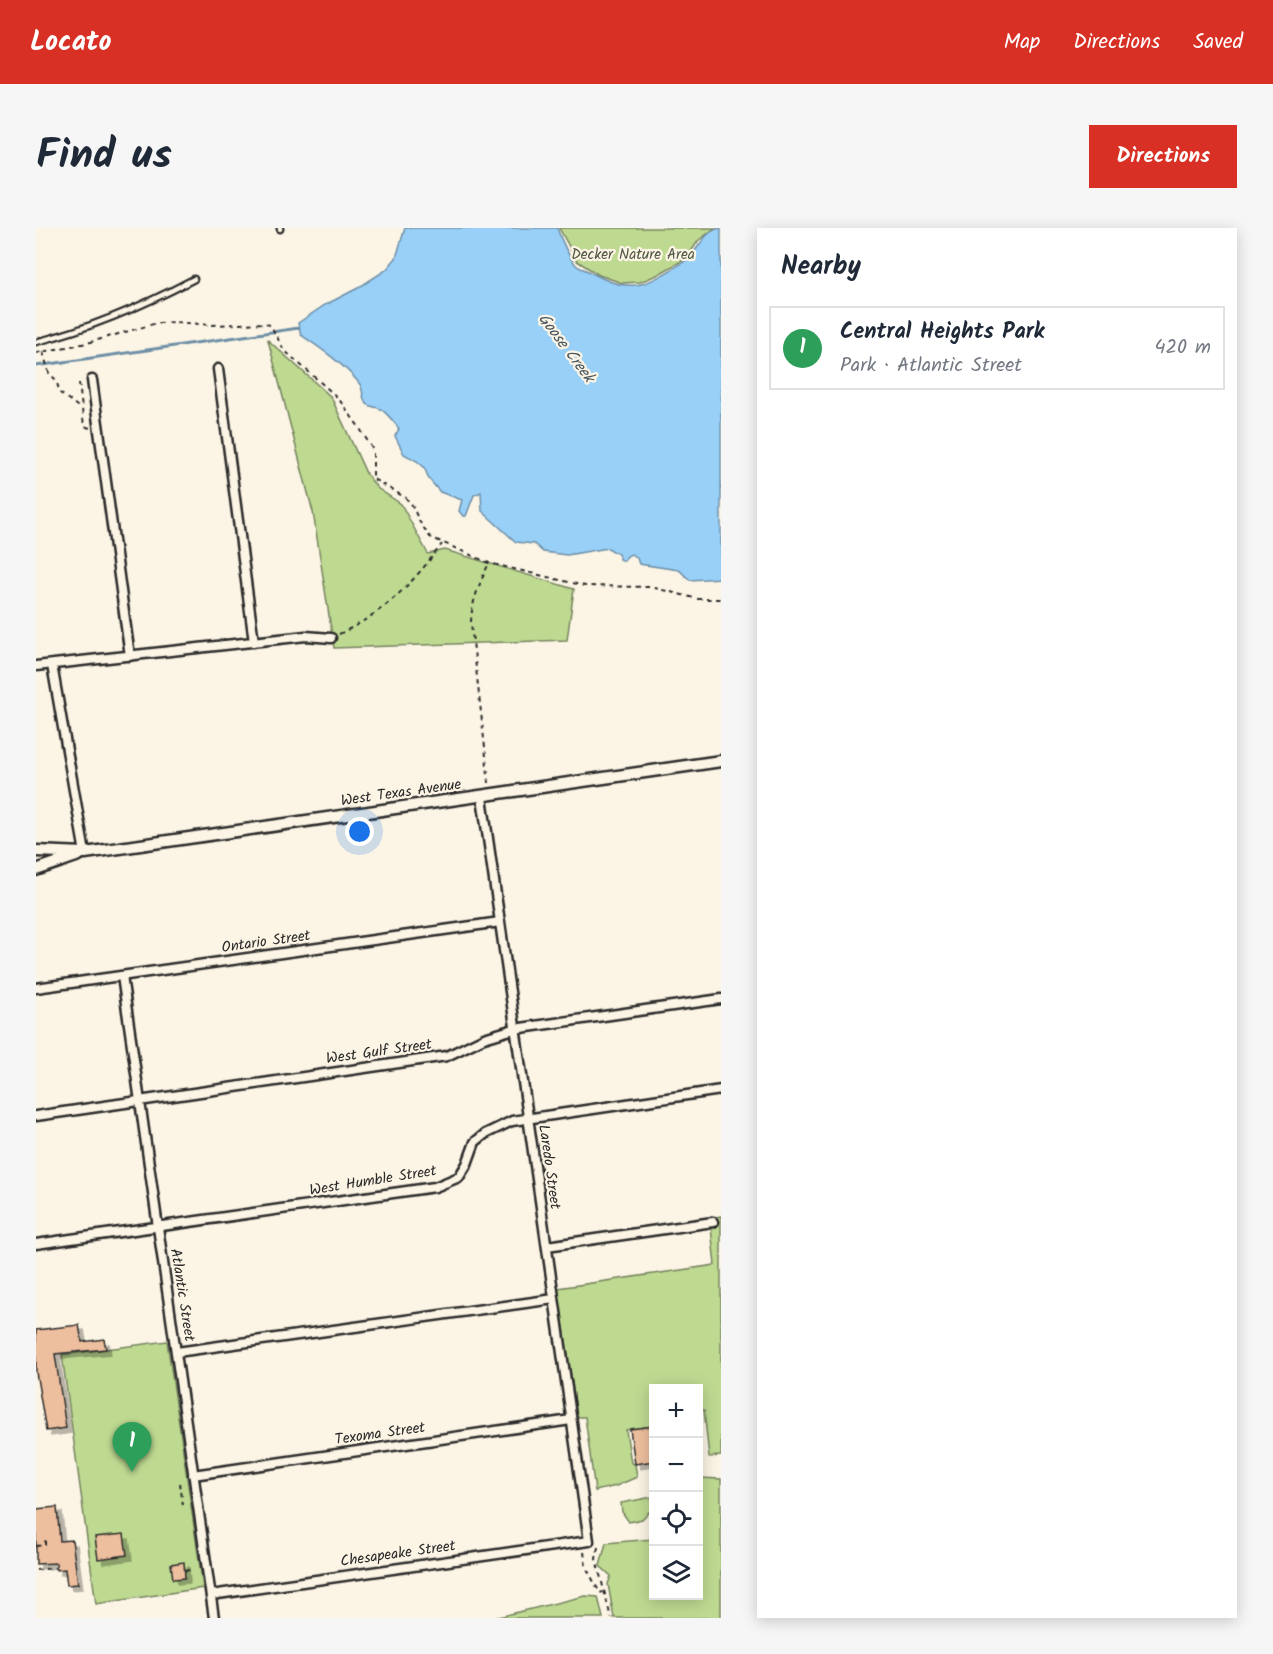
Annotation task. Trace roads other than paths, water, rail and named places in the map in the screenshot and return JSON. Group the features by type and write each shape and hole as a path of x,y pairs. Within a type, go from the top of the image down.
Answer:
{"street":[{"path":"218,369 254,642"},
{"path":"92,381 130,656"},
{"path":"36,666 306,636 331,638"},
{"path":"52,665 85,853"},
{"name":"West Texas Avenue","path":"36,870 85,853 721,761"},
{"name":"Laredo Street","path":"486,796 514,1029 589,1541"},
{"name":"West Texas Avenue","path":"36,850 85,853"},
{"name":"Ontario Street","path":"36,988 500,922"},
{"name":"Atlantic Street","path":"122,976 214,1618"},
{"name":"West Gulf Street","path":"36,1116 447,1056 484,1038 514,1029 721,999"},
{"name":"West Humble Street","path":"36,1244 435,1187 459,1177 467,1164 475,1142 485,1134 512,1121 721,1090"},
{"path":"547,1246 713,1222"},
{"path":"177,1352 554,1299"},
{"name":"Texoma Street","path":"194,1475 571,1420"},
{"name":"Chesapeake Street","path":"211,1595 589,1541"}],"lane":[{"path":"36,342 93,326 147,304 194,279"}],"water":[{"name":"Goose Creek","path":"405,228 557,228 577,266 611,282 636,285 648,282 674,268 690,257 705,237 721,228 721,578 690,580 679,570 639,564 637,558 631,554 624,561 608,548 567,555 543,552 534,544 516,542 482,511 481,492 474,495 466,516 463,516 459,511 462,500 440,492 429,479 424,467 404,454 395,436 399,429 395,424 382,410 367,404 359,383 340,363 301,335 298,323 386,270 396,258"}],"waterway":[{"path":"36,366 299,328"}],"place":[{"name":"Central Heights Park","path":"132,1472"}],"park label":[{"name":"Decker Nature Area","path":"633,255"}]}
